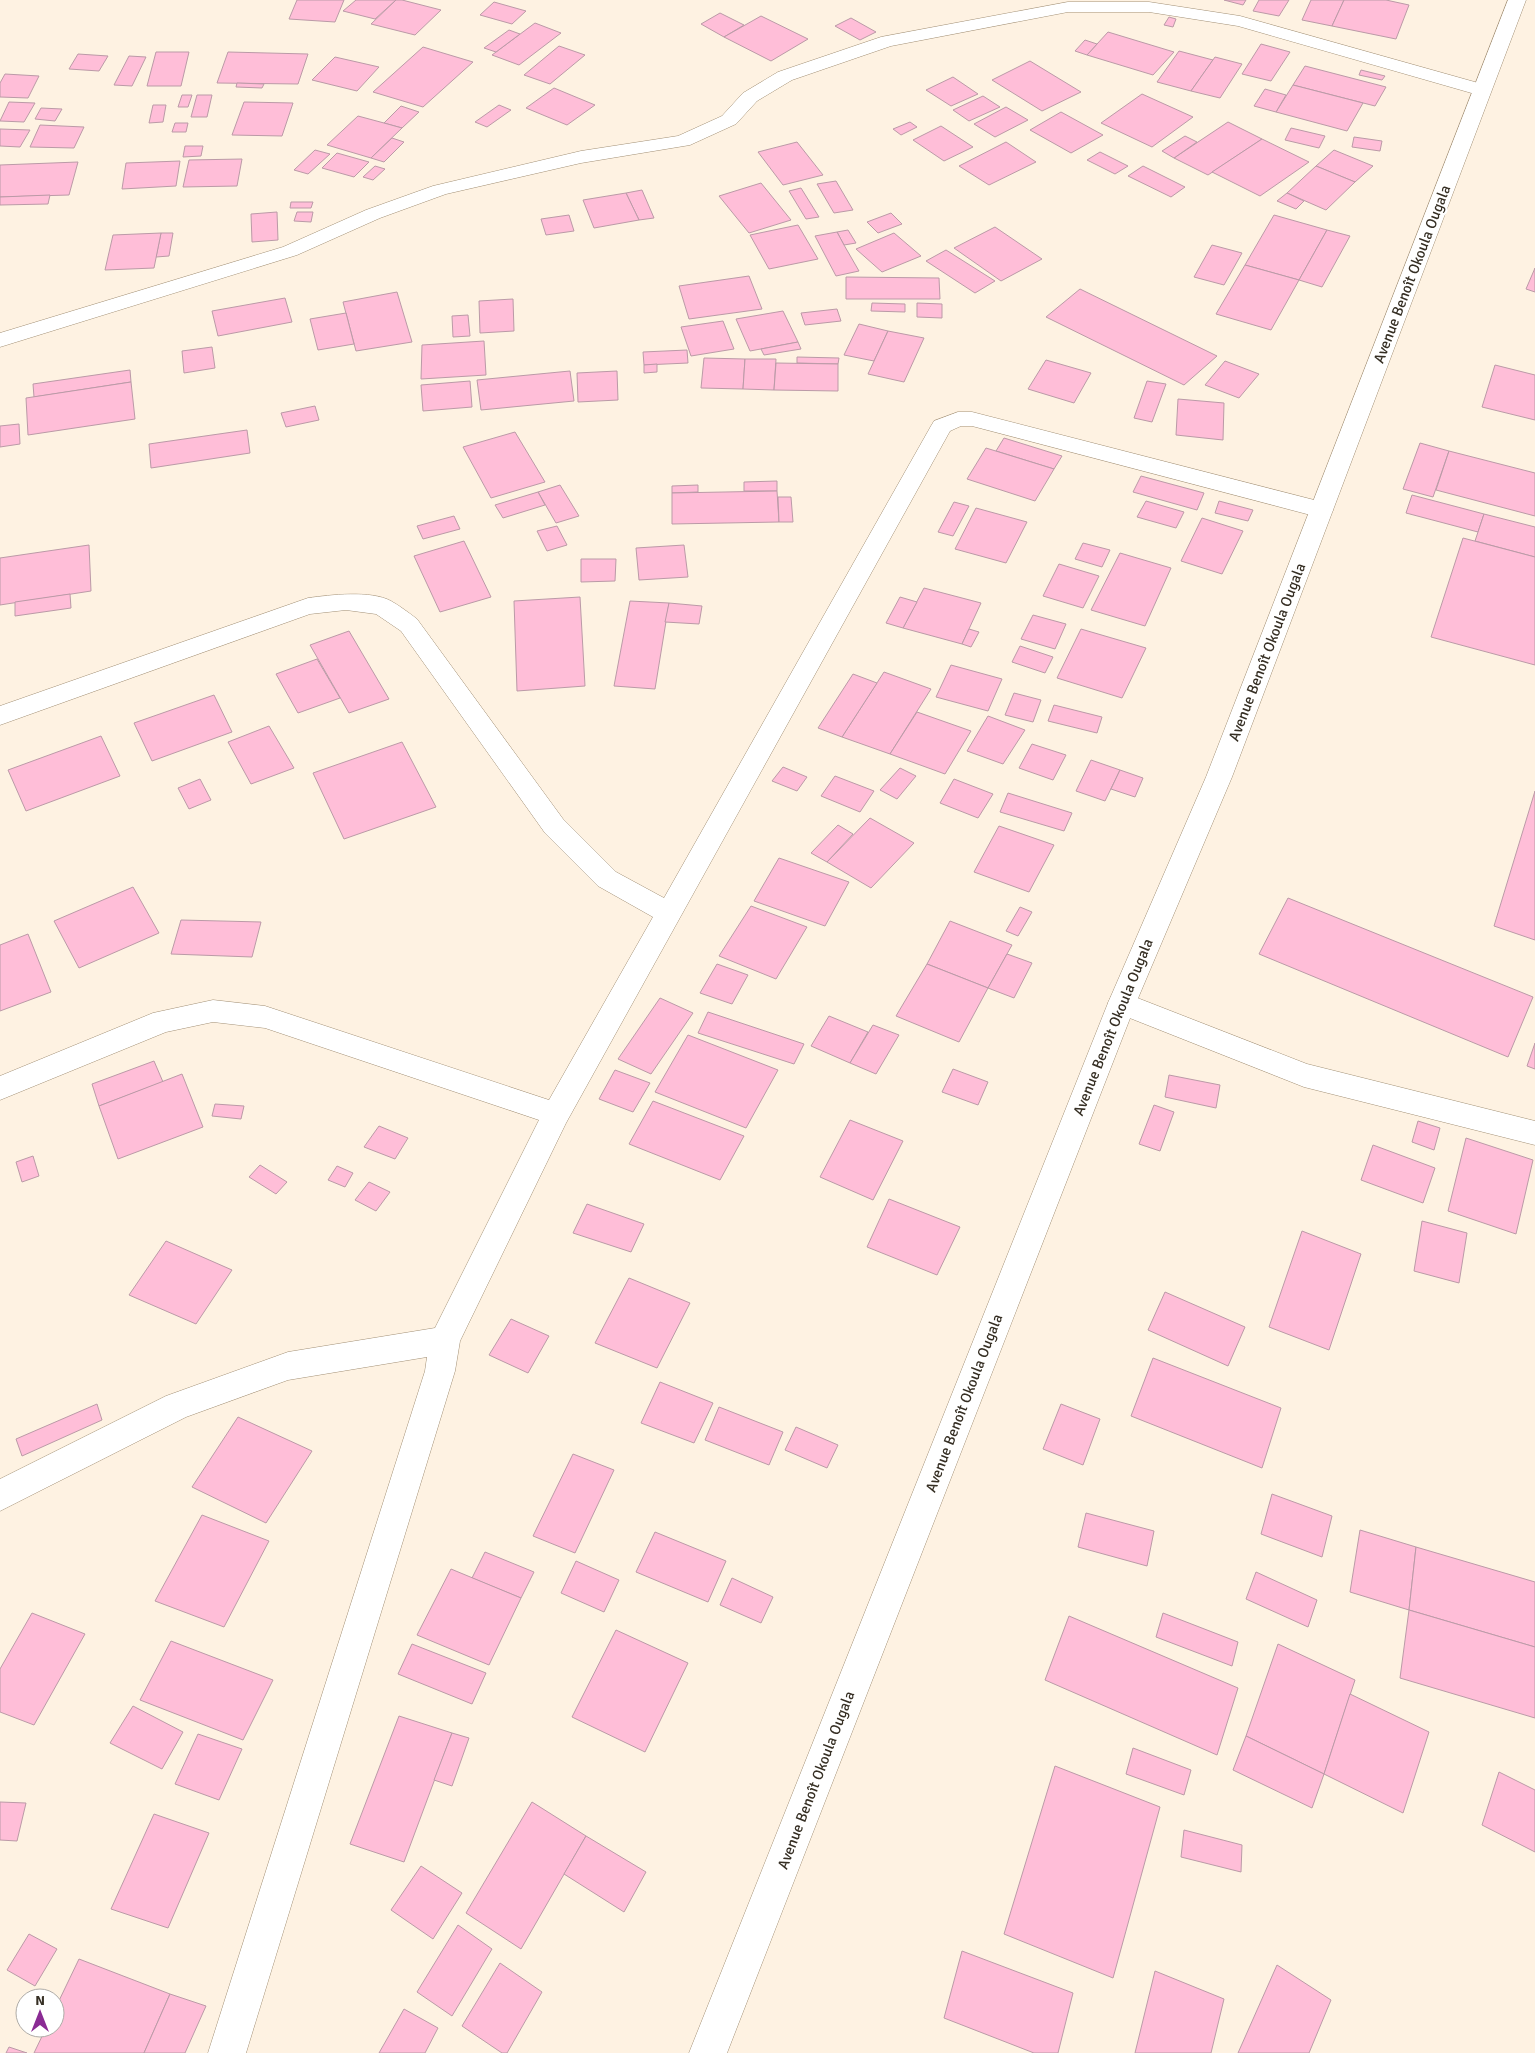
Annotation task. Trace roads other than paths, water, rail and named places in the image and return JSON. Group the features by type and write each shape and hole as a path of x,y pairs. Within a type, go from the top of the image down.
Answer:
{"street":[{"name":"Avenue Benoît Okoula Ougala","path":"708,2053 1122,1003 1219,777 1517,0"},
{"path":"0,340 290,251 373,214 440,190 581,157 683,141 729,120 750,97 785,76 887,41 1068,8 1149,7 1240,22 1482,90"},
{"path":"227,2053 440,1370 445,1340 556,1114 942,426 958,419 972,419 1322,510"},
{"path":"0,716 308,606 346,602 382,606 409,625 554,826 607,879 669,913"},
{"path":"1122,1003 1304,1075 1535,1133"},
{"path":"0,1088 163,1020 213,1011 265,1017 556,1114"},
{"path":"0,1496 177,1406 288,1366 445,1340"}]}
